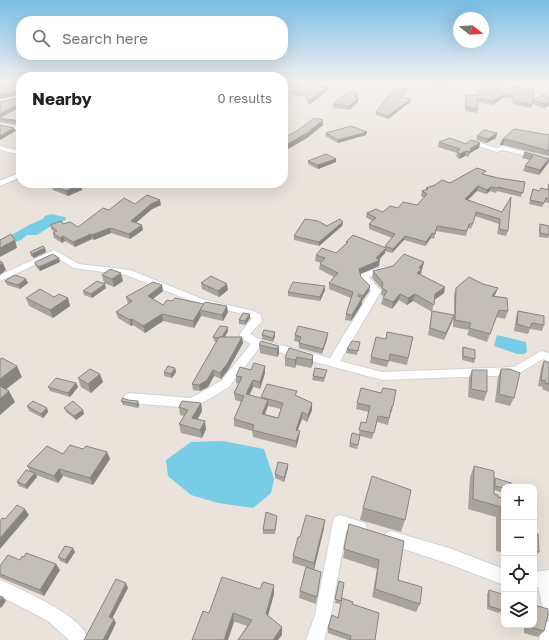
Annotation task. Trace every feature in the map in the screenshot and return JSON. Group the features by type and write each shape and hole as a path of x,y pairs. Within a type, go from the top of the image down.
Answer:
{"street":[{"path":"0,125 16,128"},
{"path":"470,142 549,160"},
{"path":"0,148 16,152"},
{"path":"0,184 16,176"},
{"path":"0,278 54,253 77,266 127,272 202,302 251,313 257,317 257,321 245,334 245,336 258,343 382,376 516,371 541,355 549,357"},
{"path":"333,363 376,291 364,280 364,276 390,267"},
{"path":"129,398 193,403 225,384 258,343"},
{"path":"315,640 323,615 340,522 449,556 501,576"},
{"path":"542,579 549,603"},
{"path":"0,588 54,615 79,636 78,640"},
{"path":"548,640 549,629"}],"water":[{"path":"51,214 65,217 66,219 60,224 51,226 37,235 27,235 21,240 10,244 8,237"},
{"path":"497,335 526,342 527,352 524,354 517,354 494,346"},
{"path":"223,441 264,449 274,479 271,493 253,508 218,503 191,495 168,476 166,460 191,442"}],"building":[{"path":"379,113 392,113 388,116"},
{"path":"314,118 323,120 307,133 288,144 288,136 297,131"},
{"path":"0,119 16,120 16,121"},
{"path":"0,125 14,128 0,136"},
{"path":"351,126 367,132 338,140 326,133"},
{"path":"514,129 549,135 549,151 505,139 502,140"},
{"path":"484,130 497,133 488,139 477,136"},
{"path":"450,138 466,144 471,140 480,143 471,148 470,152 466,151 460,154 457,151 460,149 439,142"},
{"path":"525,152 549,159 540,170 525,166 533,156 524,154"},
{"path":"326,154 336,159 318,165 308,161"},
{"path":"477,168 486,171 482,174 525,182 523,193 498,187 491,187 487,190 478,186 465,199 502,212 511,197 508,231 499,229 500,219 476,212 474,220 472,224 469,224 467,231 437,226 435,234 432,233 426,242 405,236 393,249 385,246 395,234 369,224 376,218 367,213 376,209 382,212 390,206 398,208 403,202 417,205 427,194 422,191 428,189 426,188 435,185 442,180 450,183"},
{"path":"549,184 549,198 546,198 544,203 530,200 533,189 539,191 541,188 548,190"},
{"path":"58,188 74,188 66,191"},
{"path":"147,195 160,200 151,204 131,221 142,225 129,234 110,228 73,242 63,236 60,238 53,233 57,231 50,225 61,221 63,224 70,222 78,227 103,208 109,210 124,198 135,204"},
{"path":"305,219 318,221 327,226 340,219 343,222 319,242 294,236"},
{"path":"540,224 549,226 549,235 540,233"},
{"path":"11,234 15,240 0,248 0,240"},
{"path":"353,235 386,248 376,258 380,260 359,269 361,277 370,286 363,296 359,294 358,296 362,298 352,315 346,314 353,292 329,283 338,273 320,264 325,258 316,255 322,248 336,253"},
{"path":"43,246 45,248 32,254 30,252"},
{"path":"53,254 59,258 39,267 35,264 35,262"},
{"path":"404,254 424,262 419,268 422,269 417,273 445,287 435,294 434,305 415,294 408,298 400,294 393,302 383,298 387,291 382,288 383,283 373,271 393,266"},
{"path":"110,269 121,273 112,279 102,275"},
{"path":"15,275 26,279 18,285 5,281"},
{"path":"211,276 227,284 218,291 201,283"},
{"path":"469,277 483,284 498,288 492,296 507,298 508,311 499,310 490,334 469,328 471,323 455,320 456,288"},
{"path":"97,281 105,284 91,294 83,291"},
{"path":"153,282 162,285 148,296 163,305 167,300 172,301 175,298 204,304 193,321 162,314 143,326 116,312 132,301 126,297"},
{"path":"293,282 325,286 320,297 288,292"},
{"path":"40,289 54,297 59,294 68,298 50,310 26,298"},
{"path":"205,302 227,306 222,315 200,310"},
{"path":"432,311 454,315 446,333 430,328"},
{"path":"518,311 544,316 544,325 532,323 530,328 517,324"},
{"path":"243,313 250,314 245,321 239,320"},
{"path":"220,326 228,327 222,337 213,337"},
{"path":"298,326 328,333 323,349 299,343 301,337 295,335"},
{"path":"264,330 275,332 273,338 262,335"},
{"path":"387,332 413,337 408,358 390,354 389,361 371,357 376,337 386,339"},
{"path":"219,337 242,337 227,364 220,373 213,370 207,380 199,385 192,384"},
{"path":"261,341 279,346 277,349 259,345"},
{"path":"352,341 360,342 358,351 347,349"},
{"path":"463,347 475,350 475,359 463,356"},
{"path":"289,348 313,355 312,360 297,357 295,360 285,358"},
{"path":"2,358 17,366 0,379 0,359"},
{"path":"544,361 549,363 549,384 545,383 546,381 541,380"},
{"path":"254,363 265,366 260,382 253,380 246,394 268,400 262,414 278,418 283,403 261,397 267,384 297,391 295,395 312,403 308,415 302,412 296,430 300,431 296,441 252,430 254,425 234,419 244,396 234,393 242,377 236,376 240,367 251,370"},
{"path":"168,366 175,368 171,374 164,372"},
{"path":"315,368 327,370 324,378 313,376"},
{"path":"90,369 100,374 88,384 78,378"},
{"path":"501,369 510,369 520,373 514,398 499,394"},
{"path":"472,370 487,370 487,392 471,389"},
{"path":"56,378 76,383 68,393 48,387"},
{"path":"0,386 9,391 0,399"},
{"path":"361,388 381,393 383,388 396,390 389,418 378,416 374,433 359,430 361,422 366,423 370,406 357,403"},
{"path":"123,398 138,401 137,404 121,401"},
{"path":"33,401 47,408 41,414 27,406"},
{"path":"73,401 83,410 74,416 64,408"},
{"path":"182,401 201,403 192,418 205,421 200,430 179,424 188,410 179,407"},
{"path":"352,433 360,435 358,445 350,443"},
{"path":"70,445 83,449 86,446 107,452 90,478 59,469 54,476 27,466 47,446 63,454"},
{"path":"278,462 288,464 284,478 275,474"},
{"path":"474,466 494,471 494,494 501,498 501,507 473,499"},
{"path":"26,470 35,473 25,485 17,482"},
{"path":"372,476 411,490 405,520 363,508"},
{"path":"495,478 511,483 501,484 501,487 495,486"},
{"path":"17,505 25,509 0,538 0,521 2,518 5,519"},
{"path":"266,512 277,516 275,530 263,530"},
{"path":"306,515 325,520 314,563 293,556"},
{"path":"349,524 404,541 398,580 422,587 420,604 375,589 379,560 344,549"},
{"path":"537,534 538,534 539,552 537,551"},
{"path":"65,546 73,548 65,560 58,557"},
{"path":"26,553 56,564 40,590 0,574 0,566 8,555 20,560"},
{"path":"306,567 321,572 317,597 300,591"},
{"path":"222,577 260,589 263,582 274,585 266,614 282,627 273,640 238,640 252,620 233,613 224,640 192,640 203,611 209,613"},
{"path":"116,579 126,583 109,617 114,619 103,640 84,640"},
{"path":"339,581 344,583 341,601 335,599"},
{"path":"489,590 501,594 501,610 489,606"},
{"path":"342,598 353,602 352,604 379,613 375,640 350,640 351,636 328,628 332,615 338,618"},
{"path":"537,606 548,609 544,631 534,628 537,628"}]}
